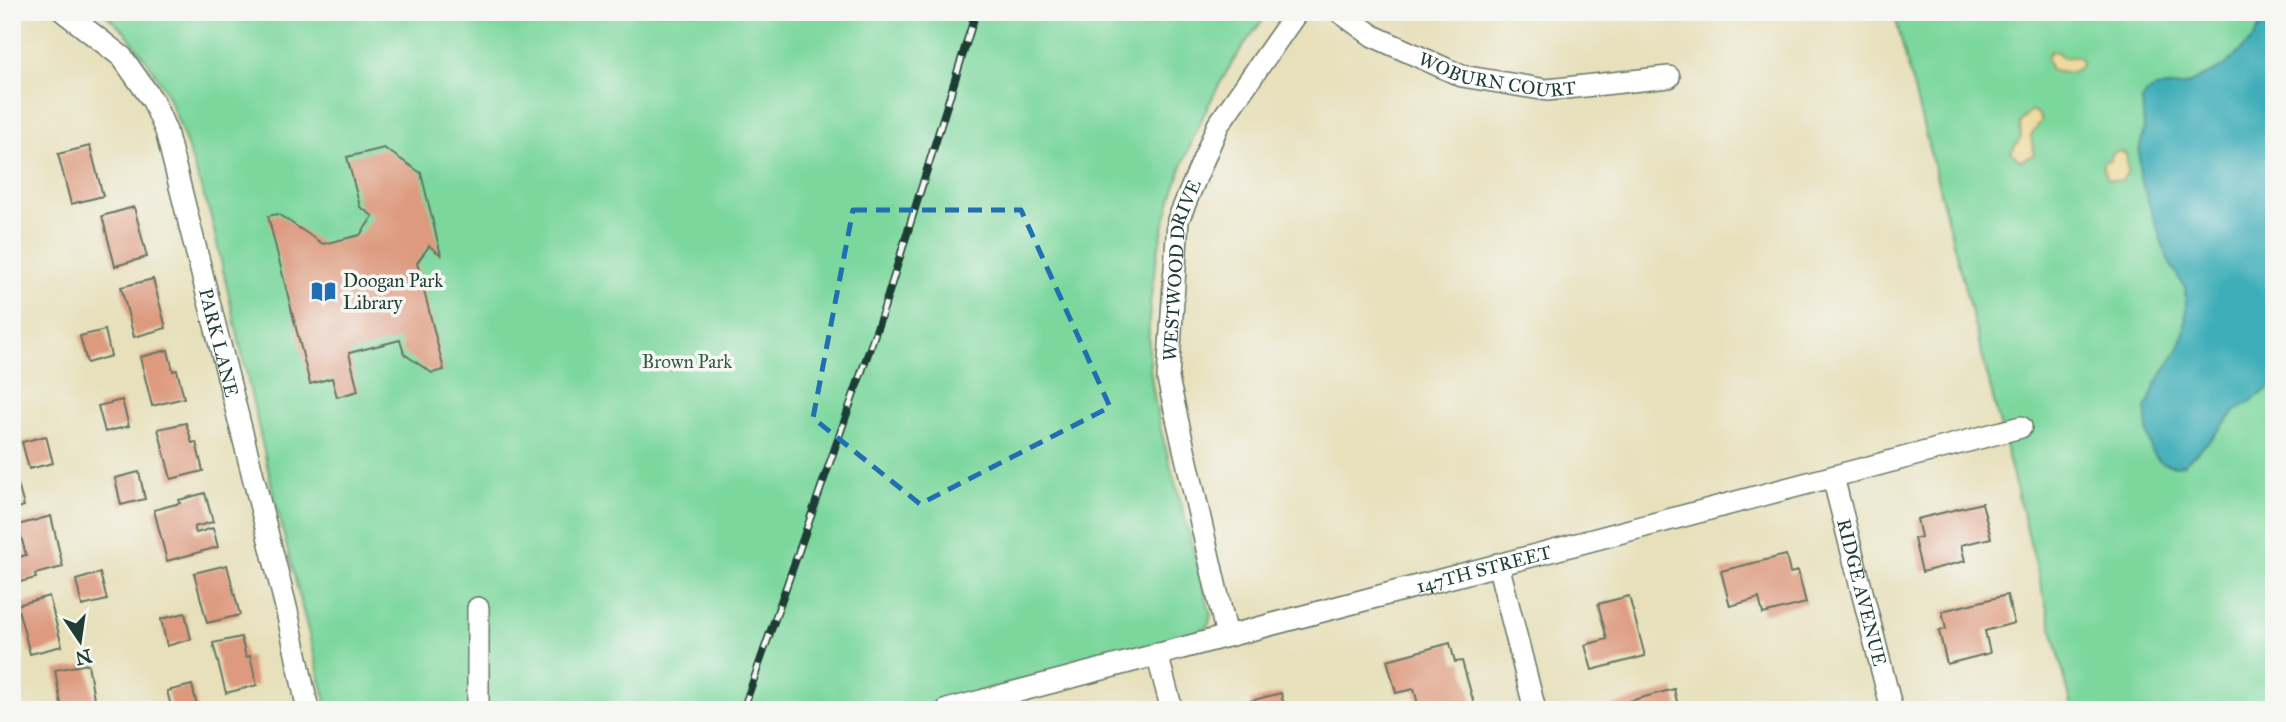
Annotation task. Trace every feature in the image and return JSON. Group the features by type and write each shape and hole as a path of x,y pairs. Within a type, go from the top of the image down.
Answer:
{"street":[{"name":"PARK LANE","path":"64,12 122,57 153,101 166,131 286,607 308,710"},
{"name":"WESTWOOD DRIVE","path":"1227,636 1168,379 1178,220 1218,124 1297,12"},
{"name":"WOBURN COURT","path":"1340,12 1373,36 1462,76 1547,90 1670,77"},
{"name":"147TH STREET","path":"947,710 2021,427"},
{"name":"RIDGE AVENUE","path":"1833,477 1892,710"},
{"path":"1498,565 1535,710"},
{"path":"478,608 478,710"},
{"path":"1157,654 1172,710"}],"highlighted area":[{"path":"853,210 1021,210 1110,407 920,504 813,418"}],"green space":[{"name":"Brown Park","path":"103,12 1270,12 1244,45 1198,126 1166,218 1150,309 1149,352 1155,401 1211,616 1208,626 1195,634 910,710 328,710 275,500 211,217 165,90 125,32"},
{"path":"1894,12 2274,12 2274,710 2073,710"}],"sand":[{"path":"2051,51 2064,58 2076,56 2082,65 2067,72 2050,70 2047,57"},
{"path":"2031,111 2038,113 2042,120 2031,136 2034,155 2020,161 2011,152 2021,137 2020,122"},
{"path":"2119,151 2126,154 2128,171 2122,181 2108,179 2102,166 2105,161 2111,160 2112,153"}],"water":[{"path":"2268,12 2274,12 2274,382 2267,390 2236,411 2184,464 2175,466 2162,463 2152,453 2146,409 2156,384 2180,346 2185,328 2185,288 2169,262 2140,177 2139,152 2144,128 2142,101 2146,94 2155,88 2183,86 2223,67 2253,39"}],"building":[{"path":"90,146 103,196 71,204 58,154"},
{"path":"384,148 421,173 441,255 429,246 417,263 444,370 432,373 404,354 400,340 349,353 358,391 337,397 332,378 310,384 268,216 278,214 323,244 360,235 373,216 360,207 347,157"},
{"path":"134,207 147,257 115,266 102,216"},
{"path":"153,279 166,328 134,337 121,287"},
{"path":"105,330 111,356 87,363 80,336"},
{"path":"168,350 173,371 177,370 184,398 152,406 140,357"},
{"path":"122,400 129,426 105,432 98,406"},
{"path":"186,423 192,443 196,442 203,471 171,479 158,429"},
{"path":"46,436 53,463 29,469 22,442"},
{"path":"12,463 24,506 12,510"},
{"path":"139,472 145,499 121,505 115,478"},
{"path":"205,493 213,522 194,527 196,533 213,528 218,547 167,561 154,510"},
{"path":"1982,503 1991,538 1961,545 1965,561 1922,572 1914,539 1921,537 1917,519"},
{"path":"51,516 63,567 35,574 36,578 12,584 12,559 26,555 18,525"},
{"path":"1786,555 1790,573 1798,571 1806,603 1763,614 1759,598 1730,606 1721,571"},
{"path":"227,565 240,615 207,623 194,573"},
{"path":"100,573 107,600 82,606 76,580"},
{"path":"2007,595 2014,623 1985,631 1990,653 1947,664 1939,631 1946,629 1942,611"},
{"path":"49,596 62,646 30,654 17,605"},
{"path":"1629,596 1645,656 1592,670 1585,645 1607,639 1598,604"},
{"path":"185,613 191,639 167,646 161,619"},
{"path":"241,637 246,657 250,656 257,685 226,693 213,643"},
{"path":"1450,643 1455,662 1462,661 1475,707 1446,710 1444,702 1419,708 1414,689 1396,693 1387,660"},
{"path":"88,664 96,710 62,710 55,670"},
{"path":"192,685 198,710 172,710 167,691"},
{"path":"1674,689 1679,710 1612,710 1611,706"},
{"path":"1281,693 1285,710 1252,710 1250,701"}],"railway":[{"path":"743,710 884,308 976,12"}],"place":[{"name":"Doogan Park Library","path":"323,291"}]}
